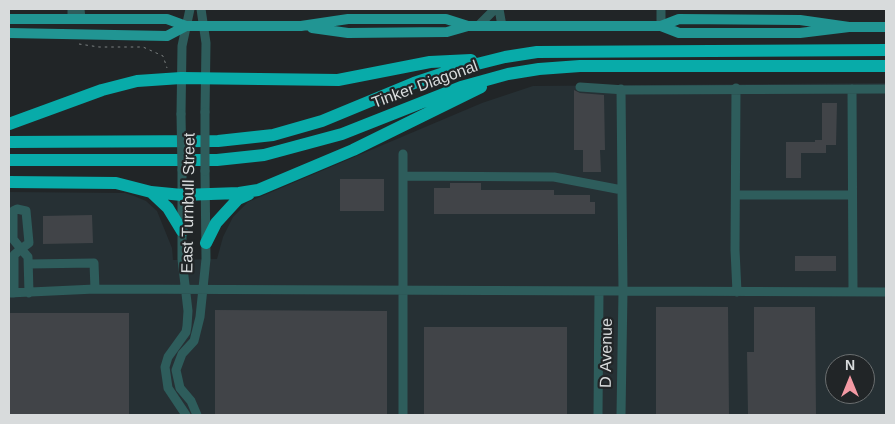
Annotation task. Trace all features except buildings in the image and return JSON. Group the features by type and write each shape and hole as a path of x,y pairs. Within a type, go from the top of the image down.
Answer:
{"highway":[{"name":"Tinker Diagonal","path":"9,142 218,140 273,134 322,121 430,78 506,57 537,52 580,50 886,50"},
{"path":"9,124 120,84 181,78 338,80 430,62 506,57"},
{"name":"Tinker Diagonal","path":"9,160 217,160 264,155 342,134 436,95 508,74 580,66 886,66"},
{"path":"206,243 216,223 238,199 352,150 508,74"},
{"path":"9,182 116,183 151,192 182,195 239,193 258,190"},
{"path":"151,192 168,208 182,231"}],"main road":[{"path":"9,19 76,14 167,19 186,26 301,26 348,33 447,32 473,26 661,26 679,33 800,33 849,27 886,27"},
{"path":"9,33 167,36 186,26"}],"street":[{"name":"East Turnbull Street","path":"186,415 168,388 165,367 168,357 186,332 188,311 182,259 181,78 182,46 190,9"},
{"name":"East Turnbull Street","path":"197,415 191,401 180,388 176,370 182,354 194,341 200,316 206,243 206,78 202,9"},
{"path":"473,26 497,9 502,26"},
{"path":"661,9 661,26"},
{"path":"580,87 621,89 886,89"},
{"path":"736,88 735,250 738,292"},
{"name":"D Avenue","path":"621,89 623,291 621,415"},
{"path":"852,89 853,292"},
{"path":"403,154 403,415"},
{"path":"403,176 554,177 622,190"},
{"path":"736,195 852,195"},
{"path":"29,294 28,257 21,250 14,255 11,265 11,293 29,294 95,289 886,292"},
{"path":"29,264 94,263 95,289"},
{"path":"598,415 599,291"}],"path":[{"path":"584,9 617,9"},
{"path":"76,44 99,47 143,47 163,56 167,68"}],"shaded area":[{"path":"886,83 886,415 9,415 9,192 125,193 146,201 157,211 172,248 173,260 217,259 223,237 233,217 248,202 482,103 533,86"}]}
